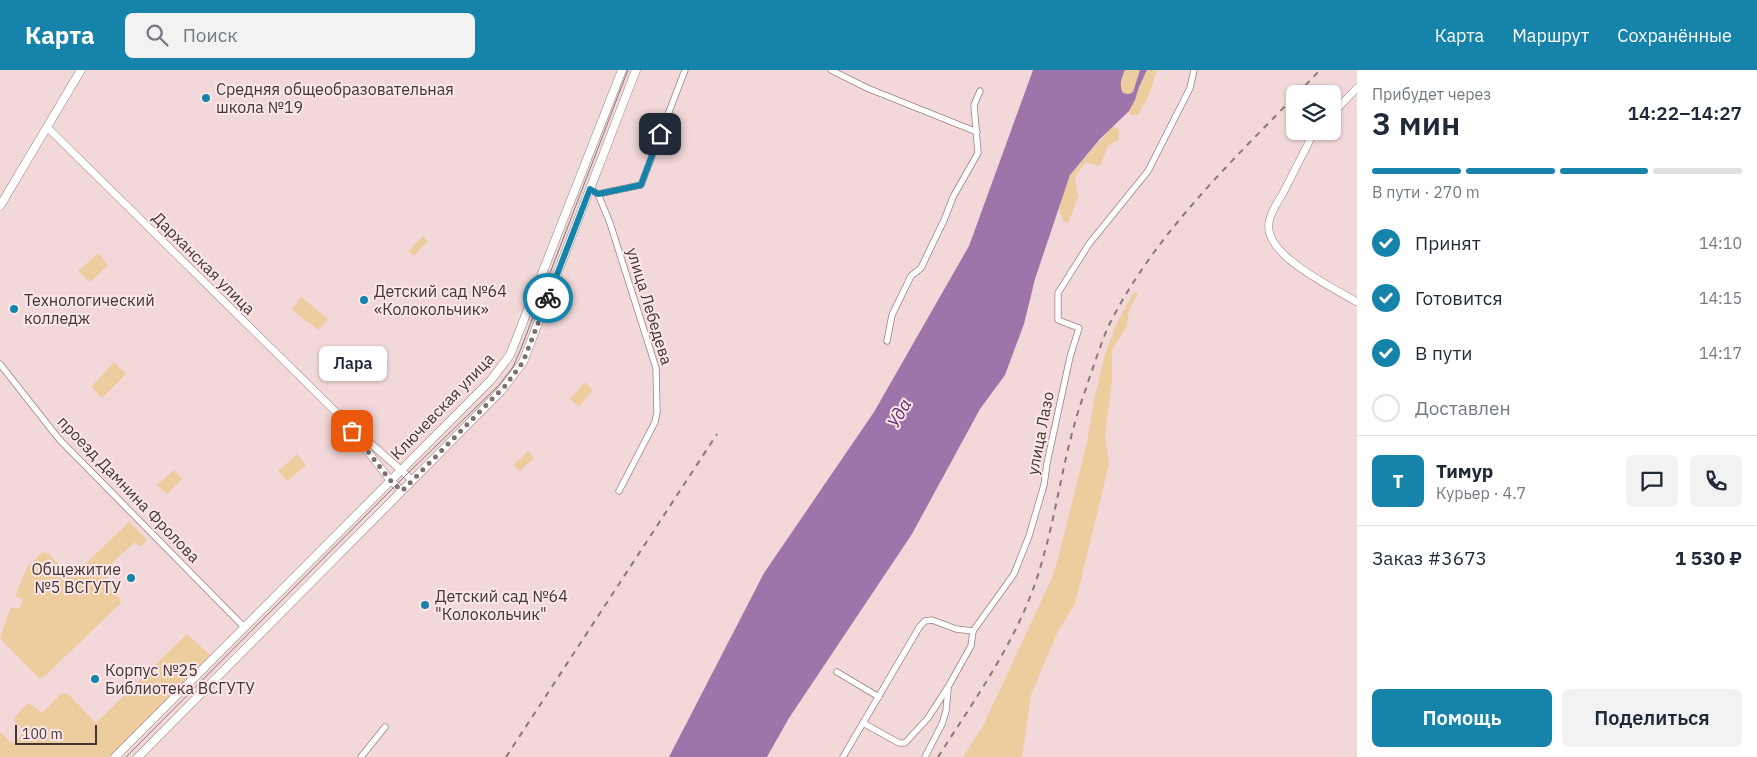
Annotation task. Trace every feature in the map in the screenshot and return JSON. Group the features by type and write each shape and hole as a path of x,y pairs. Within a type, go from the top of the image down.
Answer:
{"main road":[{"path":"0,206 81,70"},
{"name":"Ключевская улица","path":"115,757 401,468 491,380 510,355 622,70"},
{"name":"Ключевская улица","path":"138,757 505,386 523,362 636,70"}],"street":[{"path":"590,189 598,194 641,185 685,70"},
{"path":"831,70 867,88 977,132"},
{"name":"улица Лазо","path":"973,631 1014,574 1029,536 1044,485 1070,357 1079,328 1058,320 1058,293 1089,244 1148,171 1190,88 1194,70"},
{"path":"1341,105 1357,88"},
{"path":"887,341 892,315 911,276 921,268 953,197 978,154 974,106 980,91"},
{"name":"Дарханская улица","path":"48,128 342,418 401,468 412,480"},
{"path":"1310,140 1275,207 1269,223 1269,234 1285,257 1296,266 1357,302"},
{"name":"улица Лебедева","path":"598,194 610,223 656,368 655,422 619,491"},
{"name":"проезд Дамнина Фролова","path":"0,364 59,439 244,627"},
{"name":"Дарханская улица","path":"342,418 390,480 402,491"},
{"path":"843,757 920,626 925,621 932,620 956,629 973,631 971,646 948,687 928,718 905,743 899,743 863,723"},
{"path":"836,672 879,697"},
{"path":"925,757 942,724 946,711 948,687"},
{"path":"361,757 385,727"}],"shaded area":[{"path":"1125,70 1140,70 1133,92 1129,94 1123,93 1121,87"},
{"path":"1147,70 1157,70 1148,97 1138,115 1129,115 1129,111"},
{"path":"1113,126 1119,130 1119,139 1108,146 1100,166 1086,162 1075,176 1079,195 1068,223 1063,221 1059,208 1070,175"},
{"path":"423,236 428,241 414,256 409,251"},
{"path":"98,253 108,265 90,282 78,271"},
{"path":"1134,292 1138,295 1129,309 1127,326 1112,350 1112,381 1105,436 1109,464 1075,604 1058,631 1031,695 1022,757 963,757 983,726 1052,578 1087,442 1104,358 1116,325"},
{"path":"301,297 328,319 318,330 292,310"},
{"path":"114,362 126,374 102,398 91,387"},
{"path":"585,382 593,390 579,406 570,399"},
{"path":"528,451 534,458 520,471 513,465"},
{"path":"297,454 306,465 287,481 278,471"},
{"path":"174,470 182,479 167,494 157,485"},
{"path":"129,522 147,540 141,546 135,542 112,563 115,570 103,582 121,600 120,604 44,677 39,678 0,638 11,607 19,609 23,600 15,596 27,568 42,552 48,554 72,577"},
{"path":"187,634 210,655 109,757 0,757 0,732 13,744 25,731 14,721 14,718 27,704 30,704 42,713 61,694 67,693 96,723"}],"water":[{"name":"Уда","path":"1033,70 1125,70 1121,87 1123,93 1129,94 1133,92 1140,70 1147,70 1129,111 1100,139 1070,175 1035,279 1024,324 1005,375 980,409 912,534 789,718 767,757 669,757 764,573 874,412 969,246"}],"tram line":[{"path":"126,757 407,474 499,385 513,367 628,70"}],"railway":[{"path":"1306,85 1320,70"},
{"path":"938,757 997,664 1022,616 1032,591 1046,548 1076,420 1099,350 1111,321 1129,289 1171,230 1194,202 1286,105"},
{"path":"506,757 717,434"}],"way so far":[{"path":"352,431 390,480 402,491 505,386 523,362 548,298"}],"place":[{"name":"Средняя общеобразовательная школа №19","path":"206,98"},
{"name":"Детский сад №64 «Колокольчик»","path":"364,300"},
{"name":"Технологический колледж","path":"14,309"},
{"name":"Лара","path":"352,431"},
{"name":"Общежитие №5 ВСГУТУ","path":"131,578"},
{"name":"Детский сад №64 \"Колокольчик\"","path":"425,605"},
{"name":"Корпус №25 Библиотека ВСГУТУ","path":"95,679"}],"route":[{"path":"548,298 590,189 598,194 641,185 660,134"}]}
